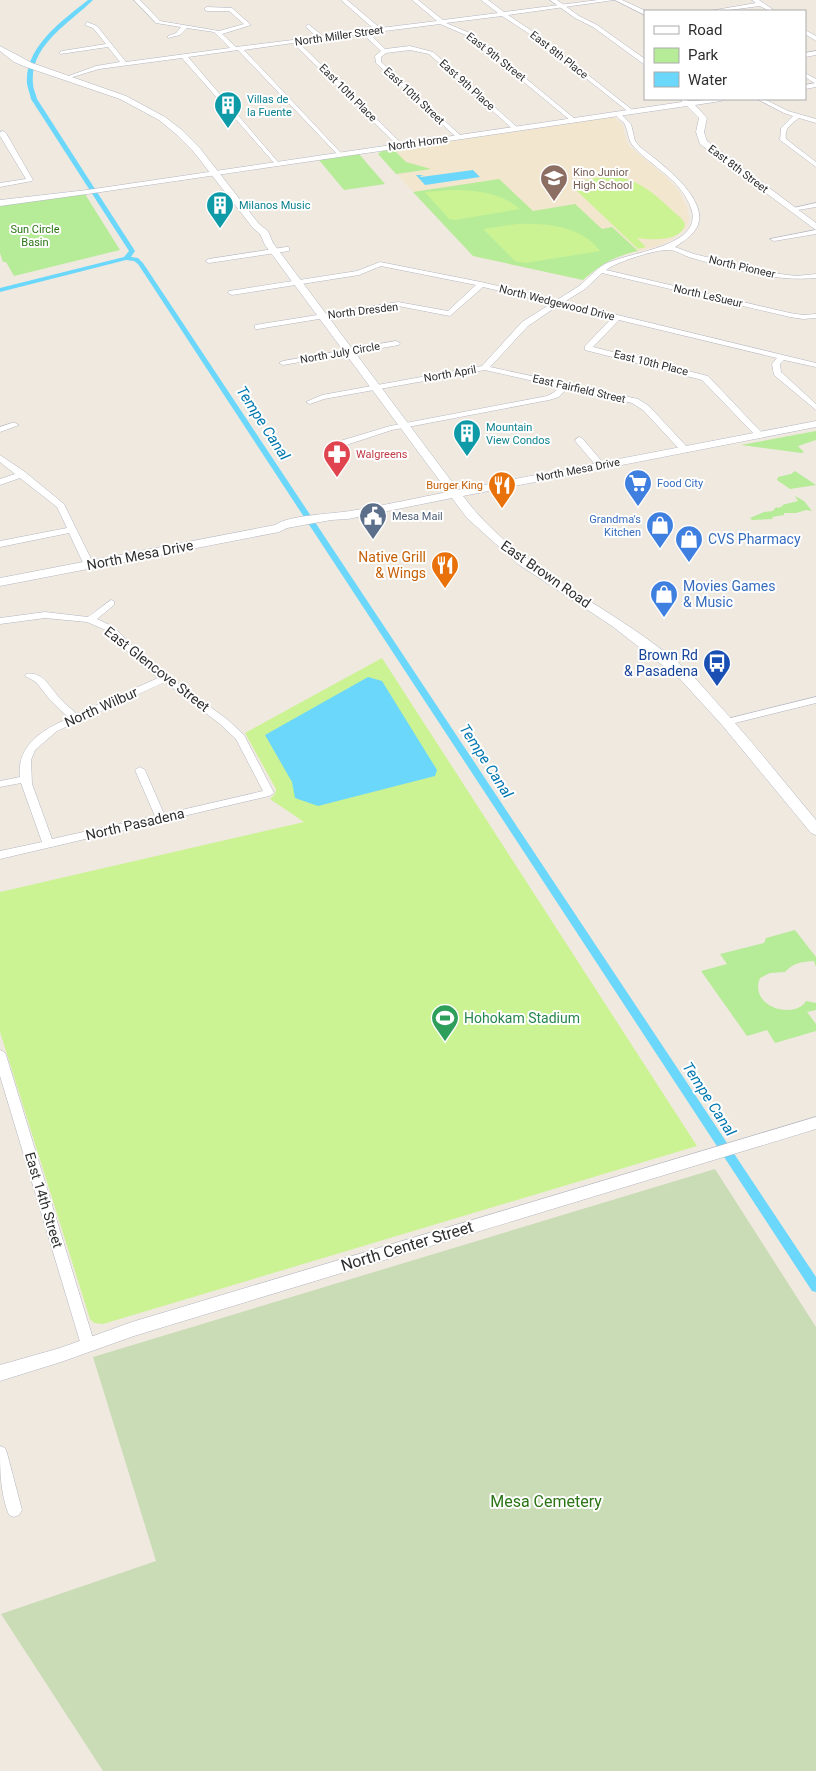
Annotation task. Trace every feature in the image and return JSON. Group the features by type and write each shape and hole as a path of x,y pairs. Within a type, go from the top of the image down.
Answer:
{"main road":[{"name":"East Brown Road","path":"0,48 16,57 17,60 122,97 160,118 187,139 256,226 253,230 259,238 271,247 298,282 472,515 522,561 617,623 685,676 727,722 816,830"},
{"name":"North Mesa Drive","path":"0,582 279,528 287,530 303,524 816,424"}],"street":[{"path":"137,0 158,22 185,27 206,28 219,33 237,49 339,154"},
{"path":"344,0 378,30"},
{"name":"East 9th Street","path":"415,0 445,26 470,35 573,120"},
{"name":"East 8th Place","path":"484,0 532,34 632,112"},
{"path":"553,0 576,17 595,26 644,62"},
{"name":"North Miller Street","path":"68,78 92,69 125,64 611,0"},
{"path":"618,0 644,13"},
{"path":"754,0 770,10"},
{"path":"719,10 761,4"},
{"path":"207,9 230,9 248,25 219,33"},
{"path":"87,24 95,27 125,64"},
{"path":"308,26 322,38"},
{"path":"170,37 178,34 185,27"},
{"name":"East 10th Street","path":"364,32 381,52 377,58 378,62 458,137"},
{"name":"East 10th Place","path":"295,42 400,145"},
{"path":"62,53 109,46"},
{"name":"East 9th Place","path":"370,53 419,48 431,53 516,129"},
{"path":"184,56 276,163"},
{"path":"806,76 816,84"},
{"name":"North Horne","path":"0,203 632,112 686,101 704,100"},
{"path":"762,100 775,108 816,121"},
{"name":"East 8th Street","path":"686,101 703,118 700,132 704,142 816,227"},
{"path":"618,114 628,124 632,141 676,179 695,209 695,225 687,236 669,247"},
{"path":"799,116 784,127 783,140 816,165"},
{"path":"0,184 30,180 1,133"},
{"path":"792,209 816,205"},
{"path":"774,239 816,232"},
{"path":"209,261 271,247 286,249"},
{"name":"North April","path":"310,402 322,397 485,368 525,324 559,303 601,270 624,258 669,247"},
{"name":"North Pioneer","path":"669,247 692,256 773,275 796,278 816,276"},
{"name":"North Wedgewood Drive","path":"232,293 359,273 380,264 481,284 816,365"},
{"name":"North LeSueur","path":"601,270 790,315 816,316"},
{"name":"North Dresden","path":"322,316 398,304 450,314 481,284"},
{"path":"258,326 322,316"},
{"name":"East 10th Place","path":"616,318 588,348 704,378 760,435"},
{"name":"North July Circle","path":"284,363 396,344"},
{"path":"782,357 776,364 777,372 816,408"},
{"name":"East Fairfield Street","path":"485,368 635,401 646,408 685,450"},
{"path":"343,443 404,425 549,398 556,395 566,385"},
{"path":"0,430 15,425"},
{"path":"579,440 601,466"},
{"path":"0,458 61,506 89,565"},
{"path":"0,482 22,474"},
{"path":"0,544 73,530"},
{"name":"East Glencove Street","path":"111,603 90,620 112,630 142,661 224,722 240,737 269,793"},
{"path":"0,620 42,614 66,615 90,620"},
{"path":"30,676 40,680 54,698 75,718"},
{"name":"North Wilbur","path":"25,779 24,762 29,750 39,739 75,718 164,679"},
{"path":"727,722 816,700"},
{"path":"140,770 161,818"},
{"path":"0,784 25,779 48,844"},
{"name":"North Pasadena","path":"0,855 269,793"},
{"name":"East 14th Street","path":"0,1055 88,1345"},
{"name":"North Center Street","path":"0,1373 132,1329 816,1123"},
{"path":"0,1453 14,1510"}],"shaded area":[{"name":"Kino Junior High School","path":"614,117 623,126 629,146 665,176 679,191 687,208 689,219 686,229 672,239 658,246 613,258 598,266 583,280 473,256 378,154 382,151"}],"green space":[{"path":"400,150 396,152 406,162 431,169 396,174 378,154 382,151"},
{"path":"359,154 385,184 344,190 319,160"},
{"path":"599,177 616,177 635,182 652,193 682,219 685,224 683,230 672,237 637,238 646,247 638,249 577,191 579,186 587,180"},
{"path":"499,179 533,211 575,204 602,229 612,227 638,251 608,262 583,280 473,256 413,192"},
{"path":"453,190 497,196 520,209 455,220 449,219 425,192"},
{"name":"Sun Circle Basin","path":"85,194 120,250 14,276 6,262 3,262 0,253 0,206"},
{"path":"517,224 540,224 573,231 584,236 600,251 525,263 515,261 483,229"},
{"path":"816,431 816,440 798,446 804,452 801,453 741,445"},
{"path":"795,471 816,485 790,489 777,480 778,477"},
{"path":"795,496 804,501 812,511 784,513 784,515 772,517 773,519 752,520 750,518 764,512 773,511 776,507 798,501"},
{"path":"382,658 697,1146 103,1324 94,1323 90,1319 0,1032 0,892 304,822 270,799 275,794 276,789 245,733"},
{"path":"795,930 816,957 816,967 814,961 798,963 785,972 770,973 760,978 758,988 766,1003 774,1008 792,1009 800,1007 806,1001 816,1003 816,1010 807,1012 816,1024 816,1031 775,1043 767,1030 747,1036 701,971 727,964 720,954 764,943 766,938"},
{"name":"Mesa Cemetery","path":"715,1169 816,1327 816,1771 103,1771 1,1614 156,1561 93,1357"}],"water":[{"path":"473,170 480,177 425,185 416,175 424,175 421,177"},
{"path":"368,677 382,681 437,770 435,776 318,806 295,798 292,782 265,735"}],"waterway":[{"path":"91,0 67,19 45,42 36,55 31,68 30,83 34,99 132,251 126,258"},
{"path":"0,290 126,258"},
{"name":"Tempe Canal","path":"126,258 136,259 140,263 816,1287"}],"place":[{"name":"Villas de la Fuente","path":"228,129"},
{"name":"Kino Junior High School","path":"554,202"},
{"name":"Milanos Music","path":"220,229"},
{"name":"Mountain View Condos","path":"467,457"},
{"name":"Walgreens","path":"337,478"},
{"name":"Food City","path":"638,507"},
{"name":"Burger King","path":"502,509"},
{"name":"Mesa Mail","path":"373,540"},
{"name":"Grandma's Kitchen","path":"660,549"},
{"name":"CVS Pharmacy","path":"689,563"},
{"name":"Native Grill & Wings","path":"445,589"},
{"name":"Movies Games & Music","path":"664,618"},
{"name":"Brown Rd & Pasadena","path":"717,687"},
{"name":"Hohokam Stadium","path":"445,1042"}]}
